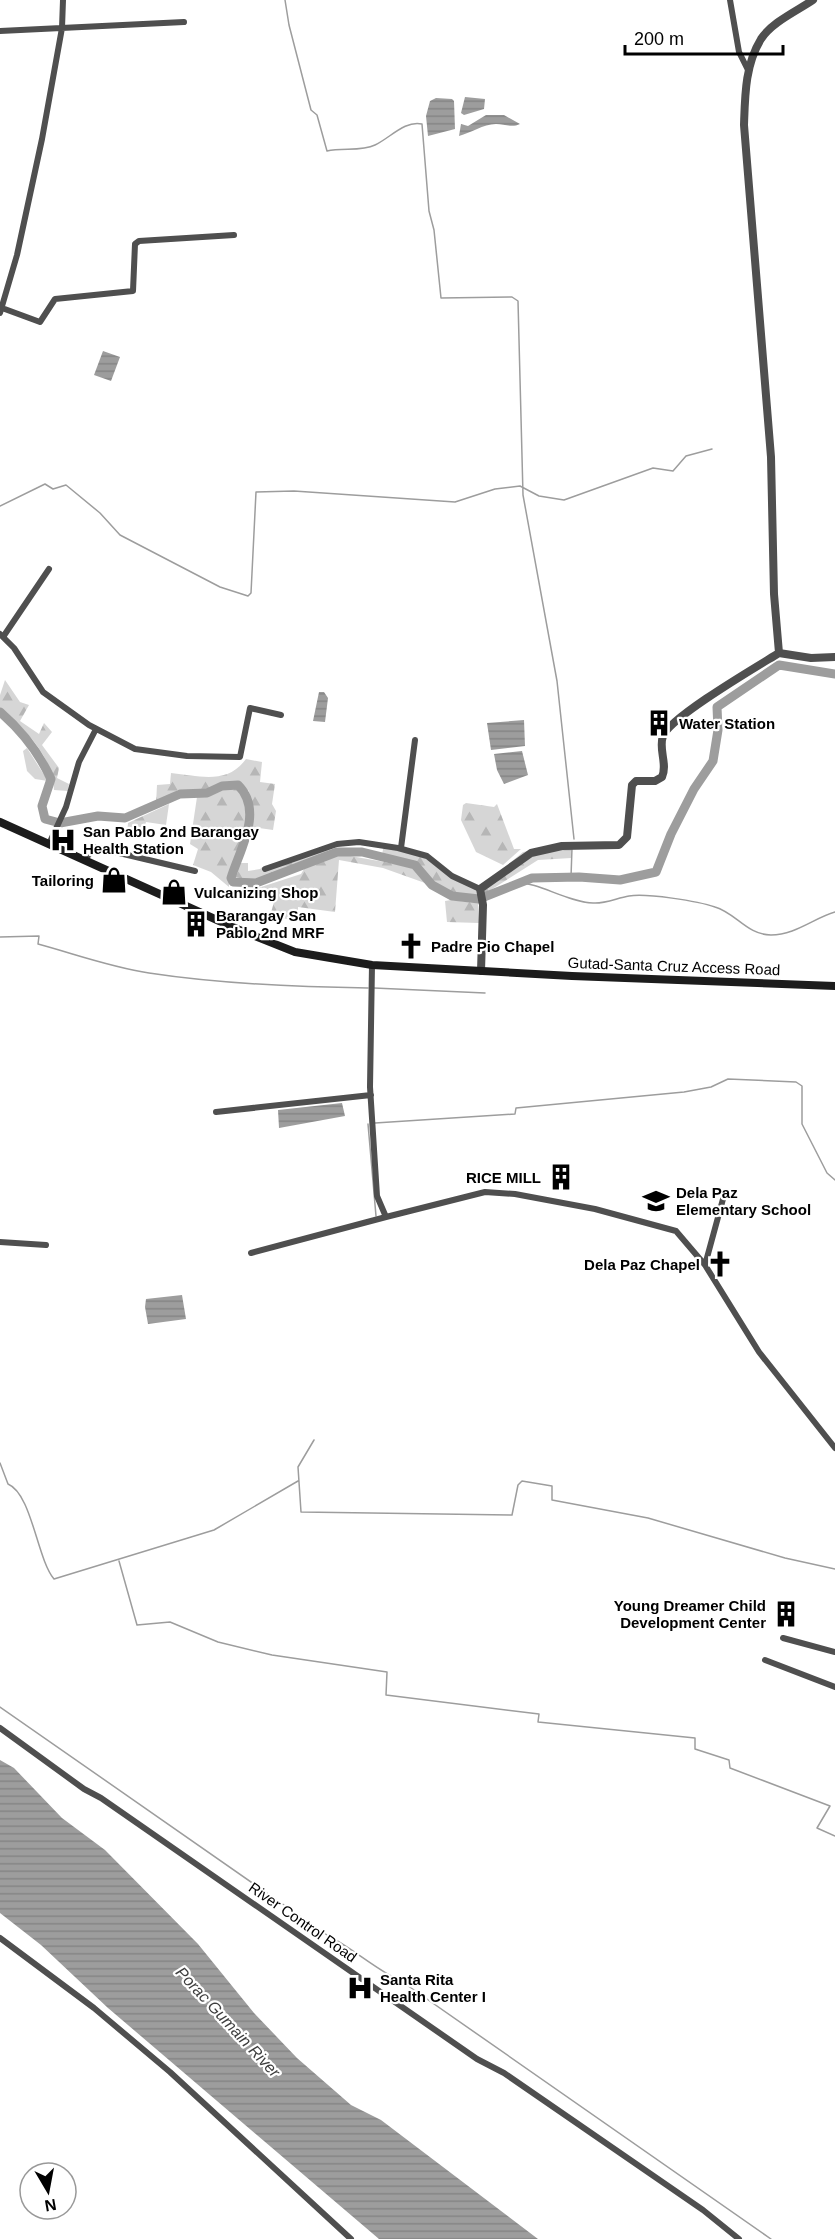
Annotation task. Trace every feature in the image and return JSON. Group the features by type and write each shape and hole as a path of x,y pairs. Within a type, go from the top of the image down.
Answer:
{"main road":[{"name":"Gutad-Santa Cruz Access Road","path":"0,822 237,929 295,952 372,965 835,986"}],"street":[{"path":"63,0 62,28 17,255 4,293 1,311 40,322 55,298 133,291 135,244 139,242 234,235"},
{"path":"730,0 739,52 748,70"},
{"path":"779,653 774,594 771,457 744,125 748,70 762,38 775,26 813,0"},
{"path":"0,31 184,22"},
{"path":"49,569 1,635 14,648 43,692 96,729 135,749 187,756 240,757 250,708 281,715"},
{"path":"480,892 531,853 562,846 619,845 624,842 627,837 632,785 636,781 655,781 662,777 662,740 669,727 714,694 779,653 835,657"},
{"path":"49,844 66,807 79,762 96,729"},
{"path":"401,848 415,740"},
{"path":"266,868 344,842 401,848 427,856 452,876 480,892 483,905 481,971"},
{"path":"85,860 94,847 195,871"},
{"path":"372,965 371,1095 378,1196 386,1217"},
{"path":"216,1112 371,1095"},
{"path":"251,1253 485,1192 515,1194 595,1209 676,1231 705,1265 759,1352 835,1448"},
{"path":"705,1265 723,1198"},
{"path":"0,1242 46,1245"},
{"path":"783,1638 835,1652"},
{"path":"765,1660 835,1687"},
{"name":"River Control Road","path":"0,1728 84,1789 101,1797 477,2059 504,2073 694,2204 739,2239"},
{"path":"0,1938 94,2008 170,2072 351,2239"}],"green space":[{"path":"5,680 20,702 29,705 20,721 39,734 44,723 52,732 42,745 59,768 57,778 69,784 68,791 54,790 49,766 43,754 18,724 0,708 0,695"},
{"path":"27,748 48,781 35,779 27,771 23,751"},
{"path":"246,759 262,762 260,782 275,784 272,804 276,811 273,830 253,827 249,791 238,782 222,782 207,790 178,790 156,804 157,785 170,784 171,773 202,777 222,776 239,767"},
{"path":"223,788 236,788 244,799 247,810 243,835 230,874 229,887 211,872 193,865 198,849 190,844 197,797"},
{"path":"466,803 494,807 497,804 514,849 521,849 503,865 476,852 461,820 463,805"},
{"path":"169,804 166,825 146,822 143,833 127,834 128,823"},
{"path":"572,843 571,858 538,860 483,895 481,887 523,852"},
{"path":"384,844 426,856 450,877 476,887 477,896 453,893 435,883 415,863 382,855"},
{"path":"335,847 307,862 257,881 234,877 239,863 248,863 248,871 260,869"},
{"path":"339,854 413,867 425,883 383,868 339,860 335,912 298,907 298,921 270,916 276,895 258,888 301,874 304,869"},
{"path":"445,901 478,903 479,923 447,922"}],"water":[{"path":"465,97 485,99 484,109 464,115 461,113"},
{"path":"436,98 454,101 455,129 428,136 426,116 430,101"},
{"path":"486,115 504,115 520,124 511,126 491,124 459,136 461,124 468,126"},
{"path":"103,351 120,357 111,381 94,375"},
{"path":"319,692 324,692 328,698 325,722 313,721"},
{"path":"524,720 525,746 491,750 487,723"},
{"path":"522,751 528,775 504,784 497,770 494,754"},
{"path":"342,1103 345,1116 279,1128 278,1110"},
{"path":"182,1295 186,1319 148,1324 146,1299"},
{"name":"Porac Gumain River","path":"0,1760 14,1768 62,1818 105,1850 198,1944 254,2013 297,2058 351,2105 381,2120 538,2239 379,2239 108,2008 41,1945 0,1913"}],"waterway":[{"path":"285,0 289,25 311,110 317,115 327,151 370,147 404,127 416,123 422,124 429,211 434,230 441,298 512,297 518,301 523,495 557,681 574,839"},
{"path":"0,506 45,484 53,489 66,485 100,513 120,535 220,587 248,596 251,593 256,492 294,491 455,502 495,489 520,486 539,496 564,500 653,468 673,471 686,456 712,449"},
{"path":"0,712 29,743 51,779 42,806 45,819 60,823 98,816 125,818 180,794 207,793 222,786 238,785 246,795 250,818 244,843 231,878 233,882 256,883 337,852 362,852 415,865 432,885 452,896 479,899 532,878 579,877 620,880 656,872 671,834 694,789 713,761 718,730 717,707 779,665 835,674"},
{"path":"571,877 572,848"},
{"path":"518,883 583,902 602,903 637,895 697,902 722,910 748,928 771,935 788,932 835,912"},
{"path":"0,937 39,936 38,944 120,967 176,977 258,984 368,988"},
{"path":"374,988 485,993"},
{"path":"375,1123 515,1114 516,1108 684,1092 711,1087 728,1079 796,1082 802,1086 802,1124 827,1173 835,1180"},
{"path":"368,1124 376,1216"},
{"path":"314,1440 298,1467 301,1512 512,1515 518,1485 522,1481 552,1486 552,1500 648,1518 785,1558 835,1569"},
{"path":"0,1463 8,1484 23,1500 48,1570 54,1579 214,1530 298,1481"},
{"path":"119,1561 137,1625 170,1622 218,1642 272,1655 387,1672 386,1695 539,1714 538,1722 695,1738 695,1749 729,1760 730,1768 830,1806 817,1828 835,1836"},
{"path":"0,1707 327,1935 404,1983 771,2239"}],"place":[{"name":"Water Station","path":"659,723"},
{"name":"San Pablo 2nd Barangay Health Station","path":"63,840"},
{"name":"Tailoring","path":"114,880"},
{"name":"Vulcanizing Shop","path":"174,892"},
{"name":"Barangay San Pablo 2nd MRF","path":"196,924"},
{"name":"Padre Pio Chapel","path":"411,946"},
{"name":"RICE MILL","path":"561,1177"},
{"name":"Dela Paz Elementary School","path":"656,1201"},
{"name":"Dela Paz Chapel","path":"720,1264"},
{"name":"Young Dreamer Child Development Center","path":"786,1614"},
{"name":"Santa Rita Health Center I","path":"360,1988"}]}
